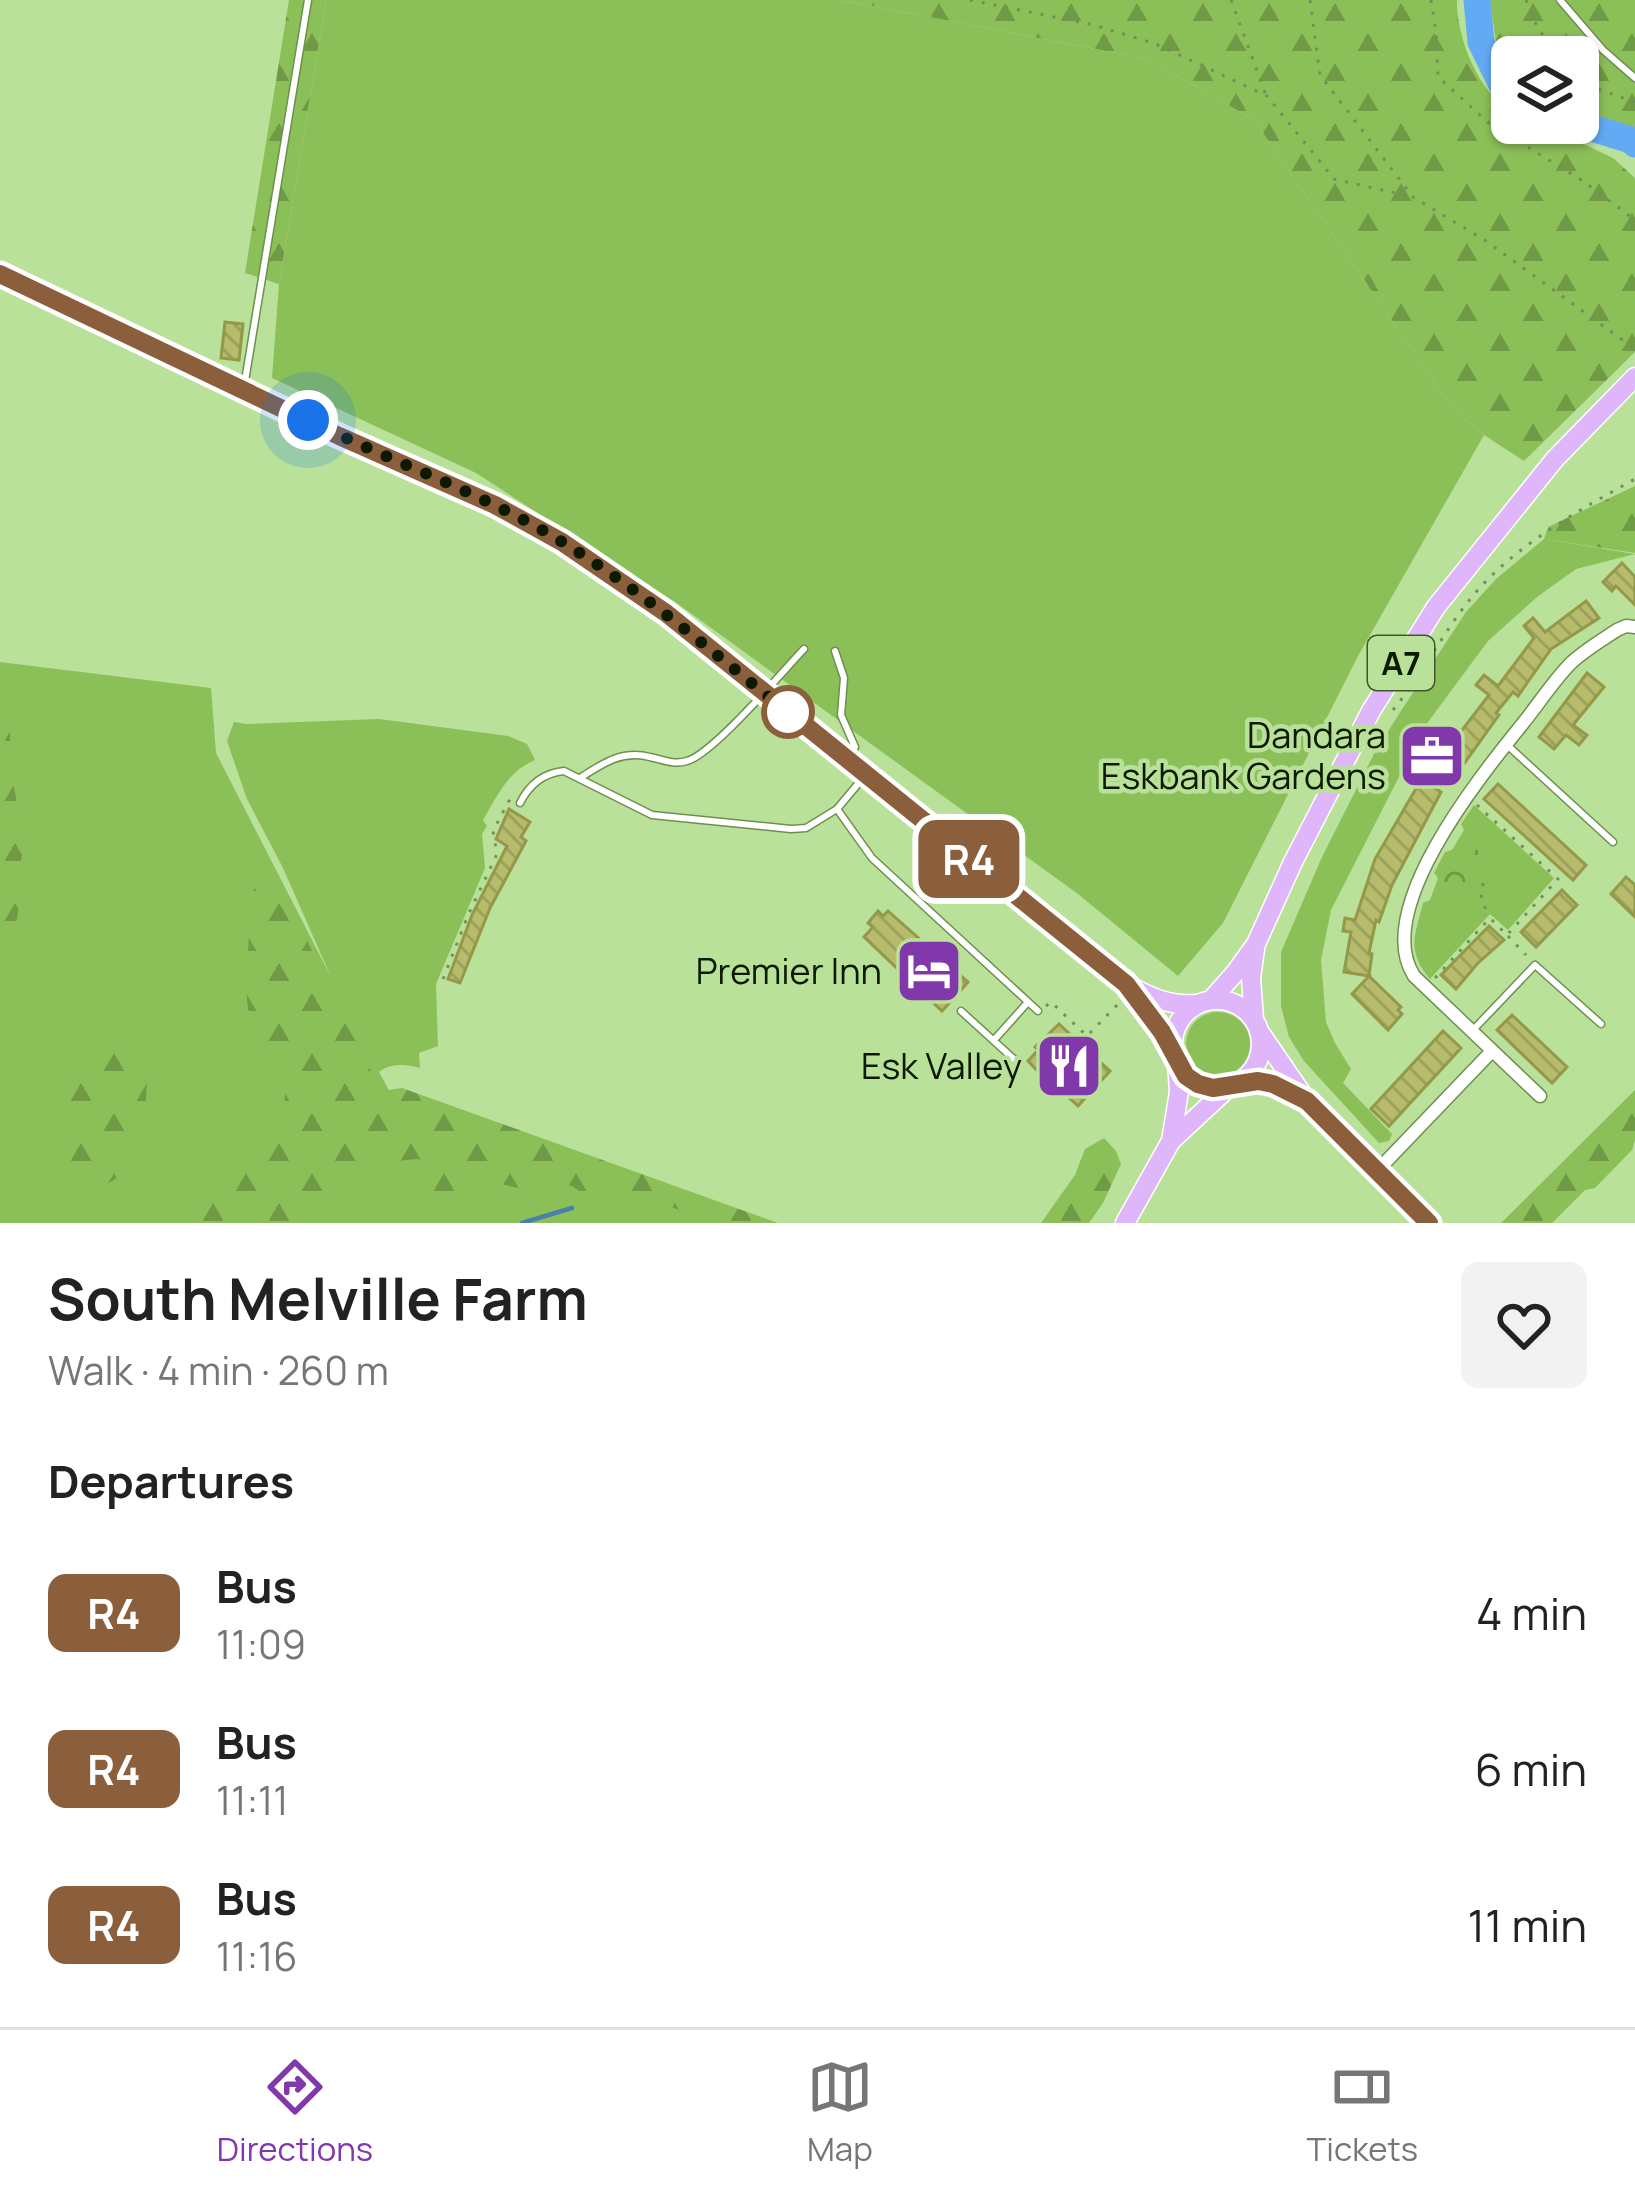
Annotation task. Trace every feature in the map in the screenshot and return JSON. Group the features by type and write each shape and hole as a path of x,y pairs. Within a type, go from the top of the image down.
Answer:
{"main road":[{"path":"0,274 495,505 562,542 666,613 1122,992 1186,1076 1213,1088 1258,1081 1273,1084 1307,1101"},
{"name":"A7","path":"1203,1002 1235,973 1256,944 1371,711 1436,607 1555,459 1635,377"},
{"name":"A7","path":"1256,944 1251,978 1256,1025"},
{"path":"1122,992 1176,1005 1235,1003 1256,1025 1307,1101 1421,1220"},
{"path":"1171,1141 1179,1092 1174,1030 1183,1015 1203,1002"},
{"path":"1125,1223 1171,1141 1256,1065 1261,1042 1256,1025"}],"street":[{"path":"1540,1096 1425,988 1406,964 1405,930 1425,868 1466,795 1568,666 1617,630 1635,627"},
{"path":"1377,1171 1492,1051"}],"lane":[{"path":"244,389 308,0"},
{"path":"1560,0 1635,78"},
{"path":"580,778 626,755 674,764 693,760 804,649"},
{"path":"835,651 844,678 841,715 855,747 844,758"},
{"path":"1506,744 1612,842"},
{"path":"520,803 527,789 564,771 652,815 791,830 837,809 865,775"},
{"path":"837,809 872,858 1038,1011"},
{"path":"1472,1032 1535,964 1601,1024"},
{"path":"993,1040 1028,1002"},
{"path":"961,1011 1017,1062"}],"path":[{"path":"970,0 1094,25 1156,44 1267,97"},
{"path":"1231,0 1267,97 1334,179 1413,196 1486,241 1635,349"},
{"path":"1310,0 1320,74 1413,196"},
{"path":"1431,0 1438,77 1490,124 1583,181 1635,220"},
{"path":"1526,0 1544,36"},
{"path":"1599,90 1635,102"},
{"path":"1371,711 1388,716 1488,579 1567,516 1635,479"},
{"path":"1414,763 1466,795 1558,879 1507,935"},
{"path":"443,979 497,854 493,831 498,817 511,798 520,803"},
{"path":"1483,883 1481,898 1490,918 1535,964"},
{"path":"1425,988 1490,918"},
{"path":"1038,1011 1051,1002 1088,1036 1122,992"}],"green space":[{"path":"289,0 326,0 279,284 245,273"},
{"path":"326,0 841,0 1148,59 1254,120 1453,409 1484,435 1358,656 1223,923 1178,976 1078,894 678,604 476,473 272,378 279,284"},
{"path":"841,0 1457,0 1460,30 1471,62 1491,93 1491,144 1584,144 1613,158 1635,178 1635,352 1524,461 1453,409 1254,120 1148,59"},
{"path":"1490,0 1635,0 1635,138 1599,123 1599,36 1495,36"},
{"path":"1635,486 1635,553 1544,539 1548,527"},
{"path":"1544,539 1635,554 1576,569 1488,641 1425,726 1331,910 1321,960 1326,1022 1351,1069 1343,1083 1392,1134 1389,1141 1379,1143 1304,1061 1289,1037 1281,1006 1281,952 1322,857 1399,714 1466,612"},
{"path":"0,662 211,688 216,753 331,977 247,799 227,741 234,722 379,719 508,736 527,744 535,760 510,777 483,820 487,826 482,834 485,868 436,984 438,1046 419,1053 420,1068 398,1065 379,1072 392,1096 747,1223 0,1223"},
{"path":"0,695 9,697 11,774 25,840 10,959 0,958"},
{"path":"1474,805 1554,878 1508,930 1490,914 1430,979 1415,951 1417,924 1438,878 1434,873 1464,830 1461,824"},
{"path":"1460,842 1485,856 1486,872 1466,913 1452,918 1439,913 1433,902"},
{"path":"261,860 295,916 381,1091 402,1088 778,1223 719,1223 634,1195 605,1200 553,1181 539,1192 490,1182 473,1208 454,1211 431,1202 431,1170 419,1159 351,1175 296,1223 199,1223 283,1108 284,1085 258,1044 247,999 252,904"},
{"path":"1218,1012 1240,1022 1250,1044 1240,1066 1218,1076 1196,1066 1186,1044 1196,1022"},
{"path":"104,1043 123,1062 148,1075 145,1118 140,1141 124,1170 108,1183 89,1186 67,1177 52,1160 70,1095 91,1056"},
{"path":"1635,1090 1632,1150 1595,1188 1585,1190 1552,1223 1501,1223"},
{"path":"1104,1138 1121,1164 1089,1223 1041,1223 1075,1175 1085,1149"}],"building":[{"path":"225,322 243,324 239,360 221,358"},
{"path":"1622,563 1635,577 1635,605 1616,586 1612,591 1603,582"},
{"path":"1586,601 1599,618 1551,649 1518,696 1513,692 1496,713 1499,715 1461,768 1446,757 1489,695 1476,685 1484,675 1498,686 1534,638 1524,626 1533,618 1545,632"},
{"path":"1587,673 1604,687 1573,725 1587,735 1579,745 1566,735 1554,749 1539,737"},
{"path":"1421,780 1441,792 1392,885 1379,922 1376,920 1369,976 1344,972 1351,932 1343,931 1345,918 1355,920 1375,859"},
{"path":"1498,784 1586,865 1573,880 1484,799"},
{"path":"509,809 530,822 521,837 526,841 490,908 460,983 448,979 472,915 507,846 496,839"},
{"path":"1626,877 1635,885 1635,917 1611,894"},
{"path":"1562,890 1577,905 1536,947 1521,932"},
{"name":"Premier Inn","path":"878,911 883,916 888,911 968,982 942,1011 864,937"},
{"path":"1489,926 1504,940 1456,989 1441,975"},
{"path":"1369,976 1401,1007 1402,1014 1388,1030 1352,994"},
{"path":"1512,1015 1567,1067 1552,1083 1497,1030"},
{"name":"Esk Valley","path":"1059,1024 1110,1071 1078,1106 1028,1061 1038,1050 1035,1047"},
{"path":"1443,1031 1461,1048 1389,1126 1371,1109"}],"waterway":[{"path":"1477,0 1481,42 1491,62"},
{"path":"1599,130 1635,144"},
{"path":"522,1223 572,1208"}],"bus line":[{"name":"R4","path":"0,274 495,505 619,579 1126,984 1162,1032 1186,1076 1213,1088 1239,1082 1273,1084 1307,1101 1429,1223"}],"place":[{"name":"Dandara Eskbank Gardens","path":"1432,756"},
{"name":"Premier Inn","path":"929,971"},
{"name":"Esk Valley","path":"1069,1066"}],"route":[{"path":"308,420 495,505 562,542 666,613 788,712"}]}
